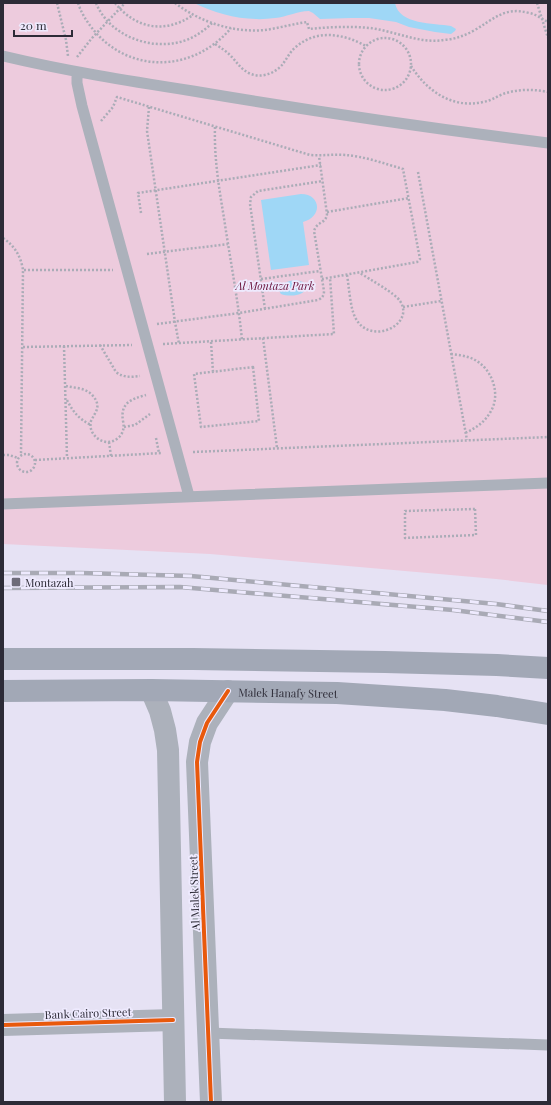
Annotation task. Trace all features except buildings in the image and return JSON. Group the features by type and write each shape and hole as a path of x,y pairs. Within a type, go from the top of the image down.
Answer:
{"highway":[{"path":"3,659 370,661 497,664 548,668"},
{"name":"Malek Hanafy Street","path":"3,691 151,690 337,693 445,700 548,714"}],"street":[{"name":"Al Malek Street","path":"151,690 160,711 168,750 175,1102"},
{"name":"Al Malek Street","path":"212,1102 197,762 200,742 207,723 228,691"},
{"name":"Bank Cairo Street","path":"3,1025 173,1020"}],"lane":[{"path":"3,56 72,71 241,99 548,144"},
{"path":"72,71 77,83 89,132 189,496"},
{"path":"3,504 548,482"},
{"path":"209,1033 548,1045"}],"path":[{"path":"58,3 72,71"},
{"path":"78,3 85,19 103,40 125,55 152,62 178,61 204,52 215,44 231,28"},
{"path":"96,3 104,16 122,33 150,43 169,44 181,42 203,31 212,23"},
{"path":"116,3 121,11 129,17 137,22 151,26 166,27 185,21 193,15"},
{"path":"72,71 79,54 125,3"},
{"path":"175,3 193,15 212,23 231,28 264,30 307,22 309,29 328,27 370,28 428,41 459,38 496,16 504,13 522,11 531,13 548,22"},
{"path":"537,3 548,38"},
{"path":"391,40 393,32"},
{"path":"215,44 243,69 251,74 259,75 268,74 276,70 281,66 296,46 312,37 320,35 339,36 366,46"},
{"path":"386,38 391,40 401,44 406,50 410,58 411,66 409,74 405,81 399,86 392,89 376,89 368,85 363,79 359,63 360,55 370,43 386,38"},
{"path":"411,66 424,84 444,98 457,102 470,104 482,102 513,91 536,90 548,92"},
{"path":"89,132 110,112 117,97 301,153 319,156 345,154 404,169 420,259 417,262 322,279"},
{"path":"149,107 147,131 179,344"},
{"path":"215,126 214,147 218,180 242,340"},
{"path":"142,326 265,309 318,300 322,298 324,295 314,231 318,224 326,219 327,212 319,156"},
{"path":"141,213 138,192 321,165"},
{"path":"418,172 467,440"},
{"path":"265,309 250,204 251,196 258,191 323,181"},
{"path":"327,212 409,198"},
{"path":"3,238 18,254 24,270 21,455"},
{"path":"147,254 228,244"},
{"path":"24,270 127,270"},
{"path":"261,279 320,271"},
{"path":"347,275 353,311 358,323 369,330 376,332 390,329 396,325 403,313 403,308 400,302 394,296 359,272"},
{"path":"23,347 179,344 334,334 330,278"},
{"path":"403,308 441,301"},
{"path":"263,338 277,448"},
{"path":"211,342 213,372"},
{"path":"64,346 67,458"},
{"path":"100,346 116,372 120,375 130,377 140,376"},
{"path":"451,354 476,360 488,372 495,387 492,411 480,425 466,433"},
{"path":"253,367 259,421 201,427 194,374 213,372 253,367"},
{"path":"66,386 85,389 93,395 96,400 97,410 91,425 92,431 98,440 104,442 118,439 123,431 124,427 122,414 125,404 134,398 146,395"},
{"path":"66,399 72,411 91,425"},
{"path":"124,427 135,425 150,414"},
{"path":"35,460 177,452 548,437"},
{"path":"109,442 111,456"},
{"path":"3,455 18,458"},
{"path":"21,455 31,455 35,460 34,467 31,470 28,471 20,469 18,466 18,458 21,455"},
{"path":"475,509 476,536 405,538 404,511 475,509"}],"green space":[{"name":"Al Montaza Park","path":"3,3 548,3 548,585 496,579 210,554 3,544"}],"water":[{"path":"194,3 395,3 398,10 410,19 418,22 451,26 456,29 451,34 409,27 396,22 369,18 320,19 309,11 275,18 254,19 223,14"},
{"path":"301,194 308,195 313,198 317,206 314,216 303,222 309,265 271,270 261,200"},
{"path":"295,280 303,282 305,287 302,293 289,296 281,294 280,288 283,284"}],"railway":[{"path":"3,573 81,573 191,576 496,604 548,611"},
{"path":"3,588 180,587 453,610 548,622"}],"cycle path":[{"path":"211,1102 197,762 200,742 207,723 228,691"},
{"path":"3,1025 173,1020"}],"place":[{"name":"Montazah","path":"16,582"}]}
